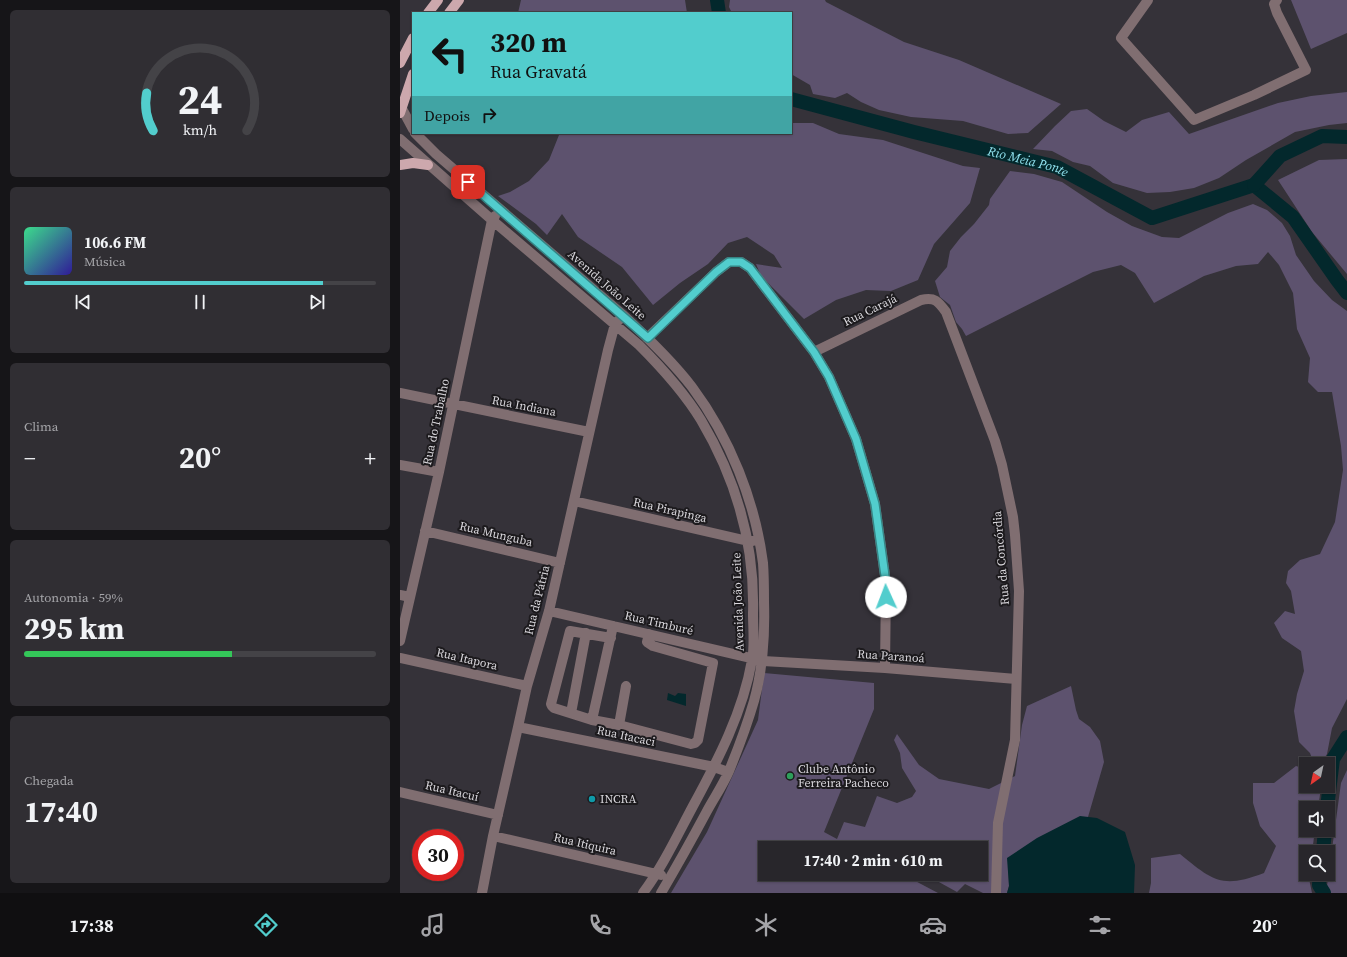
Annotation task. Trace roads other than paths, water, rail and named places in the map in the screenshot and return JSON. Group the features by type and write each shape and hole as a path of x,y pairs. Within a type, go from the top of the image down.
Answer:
{"main road":[{"path":"429,12 438,0"},
{"path":"450,12 459,0"},
{"path":"400,63 412,40"},
{"path":"401,110 412,77"},
{"path":"400,165 413,163 428,165"}],"street":[{"path":"1148,0 1121,38 1194,120 1254,95 1306,70 1277,13 1274,4 1277,0"},
{"path":"401,110 412,128"},
{"name":"Avenida João Leite","path":"416,134 436,154 500,210 623,315 671,362 692,387 710,414 732,454 742,480 759,540 763,565 764,610 754,700 728,772 684,854 661,893"},
{"name":"Avenida João Leite","path":"400,139 428,165 615,324 662,368 700,419 731,482 748,541 753,580 758,660 714,767 671,848 643,893"},
{"name":"Rua do Trabalho","path":"400,641 405,596 425,531 439,472 492,220 500,210"},
{"path":"648,338 716,272 729,262 741,262 750,268 814,352 829,377 856,439 875,504 886,583 885,668"},
{"name":"Rua Carajá","path":"814,352 921,300 929,298 938,302"},
{"name":"Rua da Concórdia","path":"938,302 946,312 995,441 1002,464 1013,517 1019,591 1015,740 998,823 996,893"},
{"name":"Rua da Pátria","path":"482,893 493,836 518,727 549,611 608,350 615,324 623,315"},
{"name":"Rua Indiana","path":"400,393 589,432"},
{"path":"400,465 439,472"},
{"name":"Rua Pirapinga","path":"574,501 748,541 759,540"},
{"name":"Rua Munguba","path":"425,531 560,563"},
{"name":"Rua Timburé","path":"549,611 758,660"},
{"path":"592,720 613,626"},
{"path":"611,638 571,630 568,632 551,704 552,706 554,708 592,720 619,725 691,744 695,743 698,740 713,663 653,646 647,642 649,634"},
{"path":"571,713 586,633"},
{"path":"681,642 680,647 687,655"},
{"name":"Rua Itapora","path":"400,658 528,686"},
{"name":"Rua Paranoá","path":"758,660 885,668 1016,679"},
{"path":"619,725 626,686"},
{"name":"Rua Itacaci","path":"518,727 714,767 728,772"},
{"name":"Rua Itacuí","path":"400,792 498,815"},
{"name":"Rua Itiquira","path":"493,836 670,878"},
{"path":"671,848 684,854"}],"water":[{"path":"668,693 675,696 678,693 686,694 686,706 667,700"},
{"path":"1080,816 1097,818 1125,832 1135,865 1134,893 1007,893 1009,886 1007,858 1037,838"}],"waterway":[{"name":"Rio Meia Ponte","path":"717,0 719,12"},
{"name":"Rio Meia Ponte","path":"792,99 914,132 1057,167 1152,218 1254,185 1293,217 1347,293"},
{"name":"Rio Meia Ponte","path":"1254,185 1280,156 1322,136 1347,137"},
{"name":"Rio Meia Ponte","path":"1328,801 1333,759 1347,737"},
{"name":"Rio Meia Ponte","path":"1324,837 1324,845"},
{"name":"Rio Meia Ponte","path":"1319,881 1319,885 1324,893"}],"place":[{"name":"Clube Antônio Ferreira Pacheco","path":"790,776"},
{"name":"INCRA","path":"592,799"}]}
